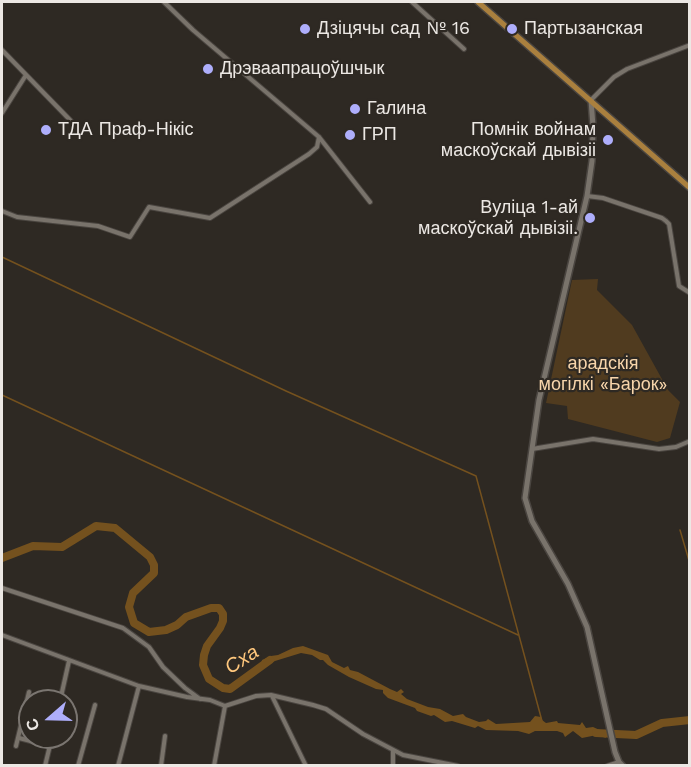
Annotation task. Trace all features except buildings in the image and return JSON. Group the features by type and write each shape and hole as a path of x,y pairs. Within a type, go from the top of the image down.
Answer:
{"main road":[{"path":"478,2 690,188"}],"street":[{"path":"164,2 193,30 319,137 370,202"},
{"path":"412,2 464,49"},
{"path":"607,765 620,764 615,752 587,627 568,584 527,510 525,485 539,400 587,196 593,138 591,100 621,73 690,45"},
{"path":"2,50 71,121"},
{"path":"2,113 26,75"},
{"path":"2,211 17,217 98,226 130,237 149,207 210,218 309,154 317,147 319,137"},
{"path":"587,196 603,198 666,220 669,224 679,286 690,293"},
{"path":"532,449 592,439 658,449 676,447 690,441"},
{"path":"2,588 123,628 149,647 163,667 185,688 201,699"},
{"path":"2,635 139,686 210,700 225,706 256,696 271,695 326,710 393,751 412,757 458,765"},
{"path":"63,689 69,661"},
{"path":"118,765 139,686"},
{"path":"271,695 306,765"},
{"path":"78,765 95,705"},
{"path":"214,765 225,706"},
{"path":"161,765 165,736"},
{"path":"16,746 18,741"},
{"path":"45,765 49,749"},
{"path":"393,751 393,765"}],"green space":[{"name":"арадскія могілкі «Барок»","path":"598,279 597,290 632,325 668,390 680,402 670,438 657,442 568,419 567,406 546,403 572,280"}],"shaded area":[{"path":"303,646 328,655 332,662 344,668 348,666 350,670 390,689 397,692 401,689 404,692 401,694 407,699 440,709 453,716 463,714 479,722 488,719 496,724 530,722 535,716 541,717 546,723 557,721 580,725 582,722 586,728 593,727 604,732 606,738 597,735 582,738 573,731 565,737 563,733 557,731 535,731 529,734 518,731 486,730 478,726 475,728 452,721 445,722 434,715 417,711 415,708 388,698 383,690 349,677 312,655 301,653 264,667 261,664 262,660 271,656"}],"waterway":[{"path":"2,257 286,391 476,476 542,721"},
{"path":"2,395 518,635"},
{"name":"Сха","path":"2,558 33,546 62,547 96,526 115,528 150,557 154,565 154,573 133,593 129,607 134,623 149,632 166,630 177,625 186,617 211,608 219,608 223,614 223,621 207,646 203,665 209,679 223,688 230,689 270,660"},
{"path":"680,530 690,564"},
{"name":"Сха","path":"596,733 636,735 662,723 690,720"}],"place":[{"name":"Дзіцячы сад № 16","path":"305,29"},
{"name":"Партызанская","path":"512,29"},
{"name":"Дрэваапрацоўшчык","path":"208,69"},
{"name":"Галина","path":"355,109"},
{"name":"ТДА Праф-Нікіс","path":"46,130"},
{"name":"ГРП","path":"350,135"},
{"name":"Помнік войнам маскоўскай дывізіі","path":"608,140"},
{"name":"Вуліца 1-ай маскоўскай дывізіі.","path":"590,218"}]}
